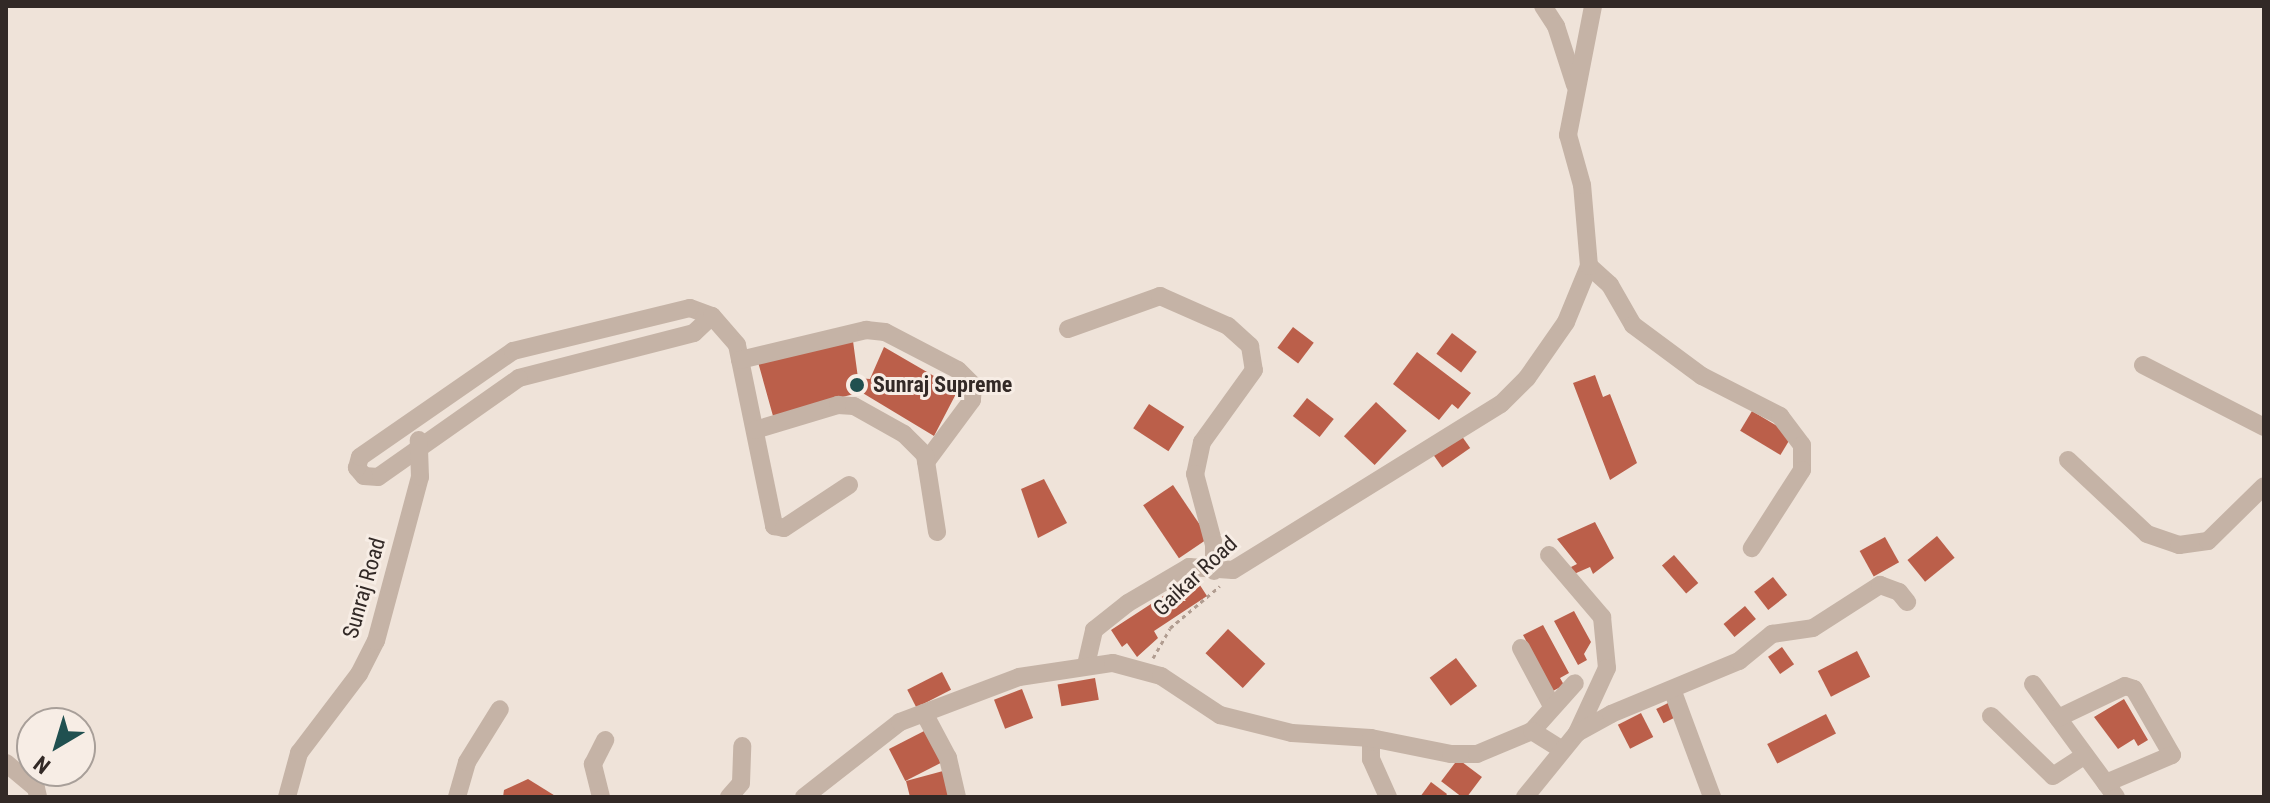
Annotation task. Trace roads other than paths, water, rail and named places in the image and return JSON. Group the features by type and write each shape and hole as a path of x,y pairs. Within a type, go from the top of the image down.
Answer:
{"street":[{"path":"1543,6 1556,26 1576,87"},
{"path":"1593,6 1568,135 1582,185 1589,266 1610,285 1633,325 1702,376 1780,416 1802,445 1802,470 1752,548"},
{"name":"Gaikar Road","path":"1214,571 1233,570 1501,404 1527,378 1566,322 1589,266"},
{"path":"1068,329 1160,296 1228,326 1250,346 1254,370 1202,442 1195,474 1214,545 1214,571 1189,567 1128,603 1094,630 1086,665"},
{"path":"712,316 694,333 542,371 509,384 378,477 364,476 357,468 360,457 494,363 534,345 690,308 712,316 732,337 740,360 777,529 849,485"},
{"path":"740,360 866,330 885,332 958,370 973,385 972,400 926,462"},
{"path":"534,345 542,371"},
{"path":"494,363 509,384"},
{"path":"2143,365 2264,427"},
{"path":"755,430 846,404 904,434 926,462 937,532"},
{"name":"Sunraj Road","path":"287,797 299,753 359,674 376,641 420,477 417,417"},
{"path":"2068,460 2147,534 2179,545 2208,541 2264,486"},
{"path":"1525,797 1577,733 1607,668 1602,617 1549,555"},
{"path":"1577,733 1739,661 1772,634 1813,628 1880,585 1899,592 1907,602"},
{"path":"1521,648 1552,706"},
{"path":"804,797 900,722 1019,677 1086,665 1113,663 1161,676 1220,715 1292,733 1371,738 1451,754 1477,754 1532,731 1575,683"},
{"path":"2033,684 2085,755 2111,790 2172,755 2134,689 2125,686 2058,718"},
{"path":"1673,692 1712,797"},
{"path":"457,797 467,762 500,709"},
{"path":"924,713 948,758 957,797"},
{"path":"1991,716 2053,776 2085,755"},
{"path":"1532,731 1563,750"},
{"path":"1371,738 1371,759 1388,797"},
{"path":"601,797 593,764 605,740"},
{"path":"729,797 741,783 742,746"},
{"path":"6,763 36,788 38,797"}],"place":[{"name":"Sunraj Supreme","path":"857,385"}]}
